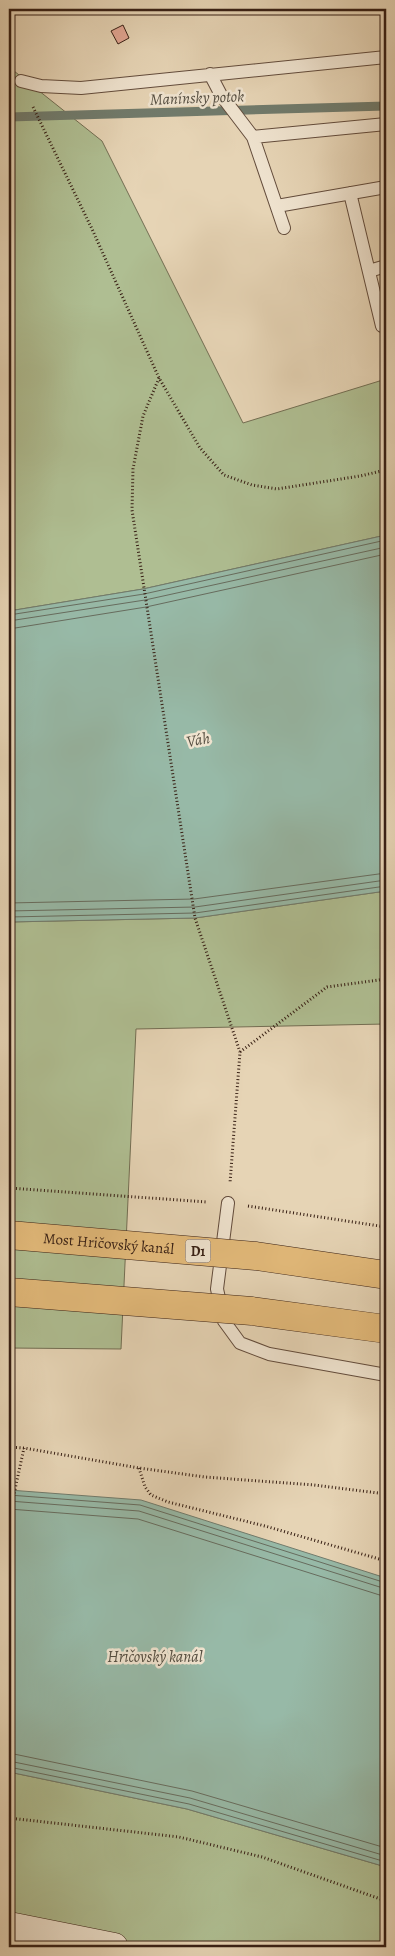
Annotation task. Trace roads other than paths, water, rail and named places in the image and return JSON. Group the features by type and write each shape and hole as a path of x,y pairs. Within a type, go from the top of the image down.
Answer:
{"highway":[{"name":"Most Hričovský kanál","path":"9,1235 256,1256 386,1275"},
{"path":"9,1292 252,1311 386,1329"}],"main road":[{"path":"9,1926 114,1947"}],"lane":[{"path":"21,81 41,86 81,88 386,57"},
{"path":"210,74 221,95 253,137 284,228"},
{"path":"253,137 386,124"},
{"path":"277,206 386,187"},
{"path":"350,193 382,326 386,325"},
{"path":"369,271 386,266"},
{"path":"228,1203 217,1289 224,1321 240,1342 269,1354 386,1375"}],"water":[{"name":"Váh","path":"386,535 386,891 195,918 9,922 9,611 143,589"},
{"name":"Hričovský kanál","path":"9,1490 141,1500 386,1578 386,1867 187,1809 9,1772"}],"waterway":[{"name":"Manínsky potok","path":"9,117 386,106"}]}
